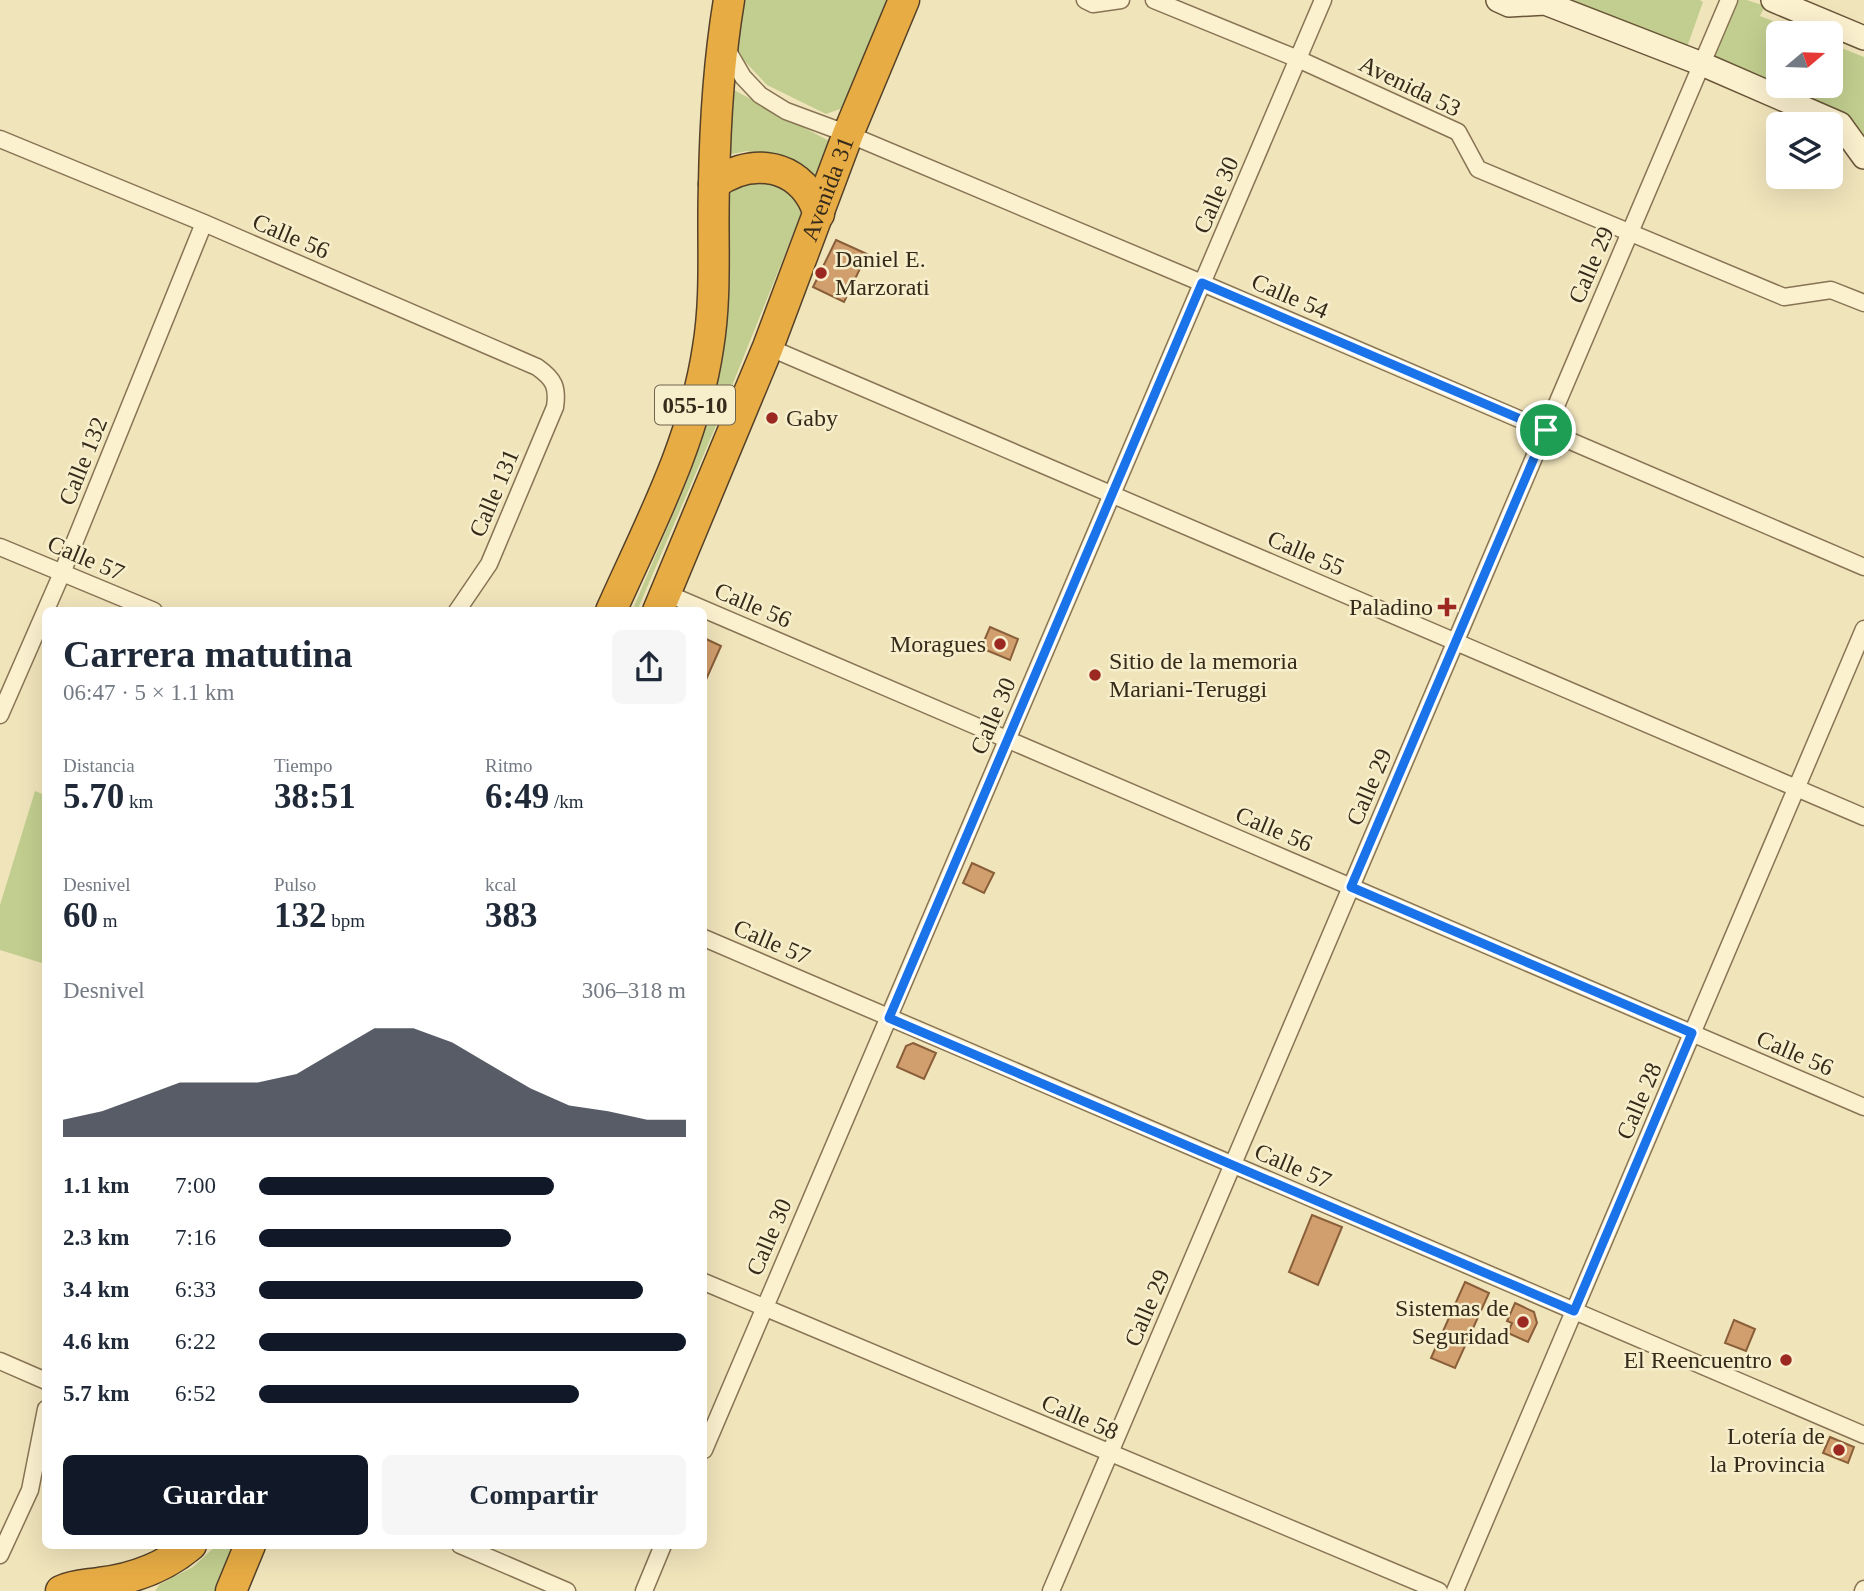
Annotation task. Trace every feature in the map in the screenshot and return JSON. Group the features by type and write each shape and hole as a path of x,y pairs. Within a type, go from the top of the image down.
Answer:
{"highway":[{"name":"055-10","path":"613,607 680,457 698,398 708,349 713,300 714,184 722,41 729,0"},
{"name":"Avenida 31","path":"662,602 768,348 848,134 904,0"},
{"path":"714,184 725,175 739,170 753,167 771,168 786,174 801,185 812,198 819,214"},
{"path":"61,1591 77,1586 112,1587 163,1564 185,1549"},
{"path":"231,1591 248,1549"}],"street":[{"path":"1085,0 1093,4 1121,0"},
{"name":"Avenida 53","path":"1154,0 1298,59 1458,132 1478,169 1629,234 1784,298 1831,290 1864,303"},
{"name":"Calle 30","path":"707,1443 1324,0"},
{"path":"1498,0 1509,5 1545,3 1702,64 1840,124 1864,157"},
{"name":"Calle 29","path":"1051,1591 1729,0"},
{"path":"1773,0 1864,38"},
{"name":"Calle 54","path":"722,41 743,76 760,95 786,111 848,134 1202,283 1864,566"},
{"name":"Calle 56","path":"0,139 204,223 537,367 549,376 555,386"},
{"name":"Calle 132","path":"47,607 204,223"},
{"name":"Calle 55","path":"768,348 1864,817"},
{"name":"Calle 131","path":"460,607 489,564 555,407 555,386"},
{"name":"Calle 57","path":"0,547 144,607"},
{"name":"Calle 132","path":"0,715 42,619"},
{"name":"Calle 56","path":"707,620 1007,740 1864,1107"},
{"name":"Calle 28","path":"1455,1591 1864,629"},
{"name":"Calle 57","path":"707,939 1864,1435"},
{"name":"Calle 58","path":"707,1283 1439,1591"},
{"path":"0,1361 42,1379"},
{"path":"0,1555 30,1490 42,1429"},
{"path":"469,1549 567,1591"},
{"path":"644,1591 661,1549"}],"green space":[{"path":"743,0 897,0 854,104 826,114 767,85 736,52"},
{"path":"1565,0 1700,0 1703,2 1686,50"},
{"path":"1733,0 1747,0 1765,6 1760,16 1773,21 1766,21 1766,89 1711,58"},
{"path":"1843,49 1864,57 1864,143 1843,131 1843,112 1808,112 1783,98 1843,98"},
{"path":"734,90 833,143 815,186 806,174 747,151 728,155 727,117"},
{"path":"753,176 793,191 804,207 715,428 639,607 634,607 703,437 719,367 730,281 728,185"},
{"path":"35,791 42,794 42,963 0,950 0,905"},
{"path":"213,1549 236,1549 218,1591 155,1591 160,1584 193,1567"}],"building":[{"path":"836,240 867,254 844,302 813,287"},
{"name":"Moragues","path":"990,627 1018,639 1010,660 981,648"},
{"path":"707,639 721,646 707,677"},
{"path":"972,863 994,873 984,893 963,883"},
{"path":"913,1043 936,1053 924,1079 897,1067 906,1046"},
{"path":"1312,1215 1342,1227 1318,1285 1289,1272"},
{"path":"1465,1282 1489,1293 1455,1368 1431,1358"},
{"name":"Sistemas de Seguridad","path":"1515,1303 1534,1312 1537,1323 1528,1342 1508,1333 1512,1323 1507,1321"},
{"path":"1734,1320 1755,1329 1746,1351 1725,1343"},
{"name":"Lotería de la Provincia","path":"1830,1437 1854,1447 1848,1463 1823,1453"}],"place":[{"name":"Daniel E. Marzorati","path":"821,273"},
{"name":"Gaby","path":"772,418"},
{"name":"Paladino","path":"1447,607"},
{"name":"Moragues","path":"1000,644"},
{"name":"Sitio de la memoria Mariani-Teruggi","path":"1095,675"},
{"name":"Sistemas de Seguridad","path":"1523,1322"},
{"name":"El Reencuentro","path":"1786,1360"},
{"name":"Lotería de la Provincia","path":"1839,1450"}],"route":[{"path":"1202,283 1546,430 1351,887 1692,1033 1574,1311 889,1018 1202,283"}]}
